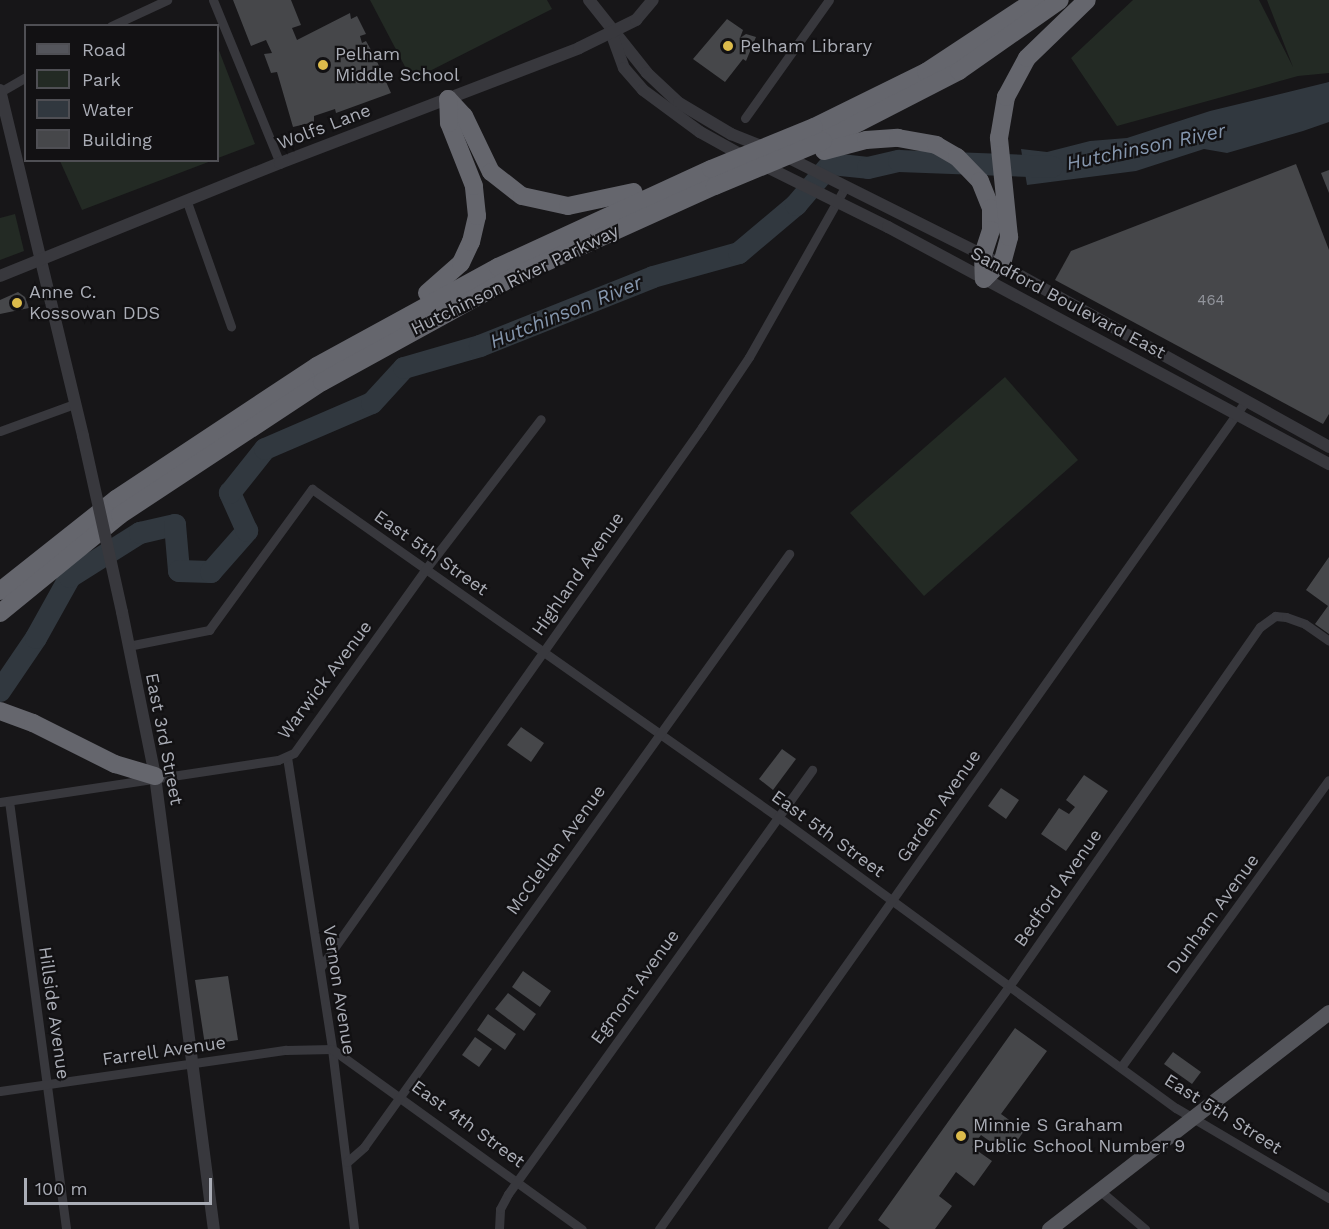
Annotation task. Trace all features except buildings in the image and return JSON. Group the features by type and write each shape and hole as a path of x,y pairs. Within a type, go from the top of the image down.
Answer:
{"highway":[{"name":"Hutchinson River Parkway","path":"820,140 1035,0"},
{"name":"Hutchinson River Parkway","path":"0,613 120,515 322,382 513,276 713,178 820,140 951,75 1060,0"},
{"path":"984,279 1000,266 1009,242 1000,208 1002,111 1017,73 1036,48 1087,0"},
{"path":"448,99 464,116 491,172 508,189 528,200 578,205 686,180"},
{"path":"380,329 450,277 464,259 473,236 475,193 449,123 448,99"},
{"path":"713,178 766,175 820,140 887,137 936,145 971,170 1000,208"},
{"name":"Hutchinson River Parkway","path":"0,591 80,526 177,456 380,329 544,244 686,180 713,178"},
{"path":"984,279 983,255 1000,208"},
{"path":"5,712 115,764 155,776"}],"main road":[{"path":"1049,1229 1329,1012"}],"street":[{"path":"115,24 167,0"},
{"path":"213,0 280,163"},
{"path":"589,0 611,31"},
{"name":"Wolfs Lane","path":"0,276 40,262 280,163 579,48 636,20 653,0"},
{"path":"745,118 829,0"},
{"name":"Sandford Boulevard East","path":"611,31 679,103 731,134 804,164 842,186 983,255 1329,447"},
{"name":"Sandford Boulevard East","path":"611,31 624,68 666,110 723,147 833,200 1329,464"},
{"path":"0,91 24,78"},
{"name":"East 3rd Street","path":"0,91 75,404 122,612 155,776 214,1229"},
{"name":"Highland Avenue","path":"320,968 749,357 842,186"},
{"path":"187,202 231,326"},
{"name":"Garden Avenue","path":"658,1229 1245,402"},
{"path":"0,431 75,404"},
{"name":"Warwick Avenue","path":"4,802 155,776 287,757 306,739 425,570 541,419"},
{"name":"East 5th Street","path":"128,646 209,630 312,489 425,570 544,650 659,735 778,817 1192,1119 1329,1197"},
{"name":"McClellan Avenue","path":"347,1162 364,1147 789,554"},
{"name":"Bedford Avenue","path":"832,1229 1010,985 1267,619 1275,616 1305,624 1329,641"},
{"name":"Vernon Avenue","path":"287,757 332,1049 354,1229"},
{"name":"Egmont Avenue","path":"500,1229 500,1209 518,1180 812,770"},
{"name":"Dunham Avenue","path":"1121,1066 1329,780"},
{"name":"Hillside Avenue","path":"4,802 47,1084 66,1229"},
{"name":"Farrell Avenue","path":"0,1091 297,1049 332,1049"},
{"name":"East 4th Street","path":"332,1049 518,1180 582,1229"},
{"path":"1098,1189 1145,1229"}],"green space":[{"path":"370,0 547,0 552,9 412,80"},
{"path":"1133,0 1259,0 1293,67 1267,0 1329,0 1329,73 1298,76 1117,126 1071,58"},
{"path":"219,51 255,144 219,158"},
{"path":"60,162 208,162 82,210"},
{"path":"15,214 24,251 0,260 0,218"},
{"path":"1005,377 1078,460 924,596 850,513"}],"water":[{"path":"1329,82 1329,122 1303,131 1227,153 1204,149 1136,171 1027,185 1021,149 1047,152 1090,141 1127,138 1210,111"}],"waterway":[{"name":"Hutchinson River","path":"0,691 36,638 70,577 140,533 175,525 179,571 211,572 247,531 230,493 265,449 372,403 404,368 480,346 653,277 739,253 796,205 831,164 868,168 899,161 1052,167"}],"place":[{"name":"Pelham Library","path":"728,46"},
{"name":"Pelham Middle School","path":"323,65"},
{"name":"Anne C. Kossowan DDS","path":"17,303"},
{"name":"Minnie S Graham Public School Number 9","path":"961,1136"}]}
